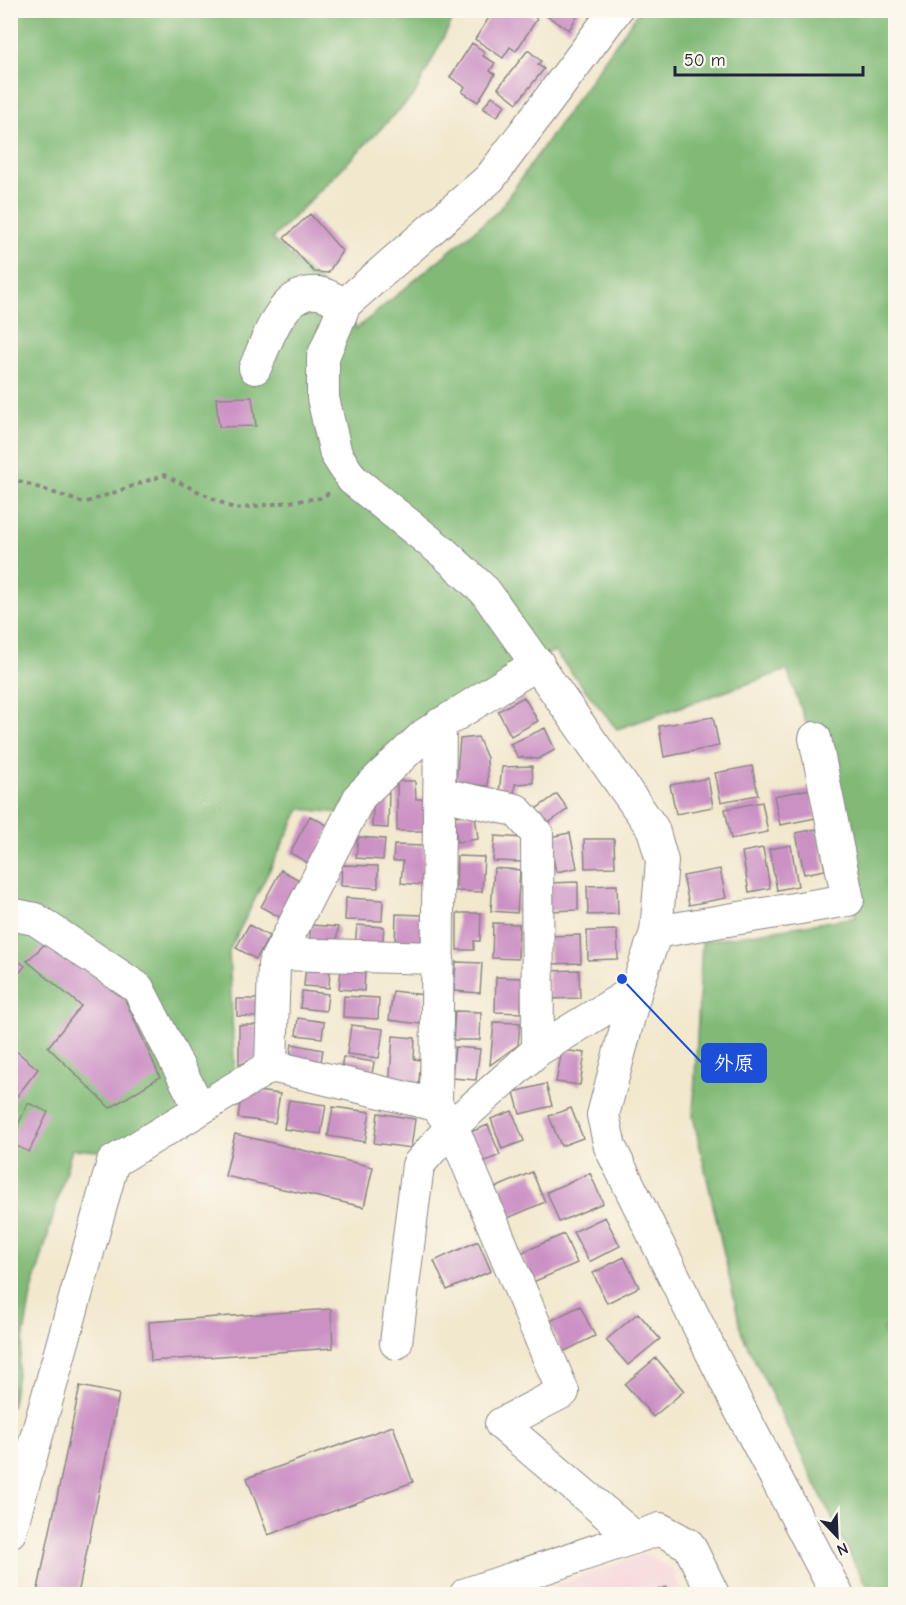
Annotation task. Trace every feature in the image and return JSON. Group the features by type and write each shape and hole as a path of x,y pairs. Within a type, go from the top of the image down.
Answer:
{"street":[{"path":"616,10 490,178 345,304 323,357 323,398 336,454 352,479 444,553 485,591 653,829 662,861 656,932 636,990 603,1115 610,1147 735,1400 837,1594"},
{"path":"255,368 280,315 291,302 309,294 320,293 345,304"},
{"path":"271,1066 274,964 360,796 424,735 538,663"},
{"path":"440,724 438,958 444,1116 563,1392 501,1424 634,1537"},
{"path":"656,932 848,900 815,738"},
{"path":"440,794 516,810 537,834 538,1050"},
{"path":"10,914 35,920 138,988 200,1109"},
{"path":"279,954 438,958"},
{"path":"396,1343 418,1165 444,1116 538,1050 636,990"},
{"path":"10,1532 112,1162 271,1066 444,1116"},
{"path":"466,1594 660,1529 689,1545 713,1594"}],"path":[{"path":"10,478 84,503 164,475 235,509 320,498 352,479"}],"shaded area":[{"path":"644,1554 672,1568 682,1594 530,1594"}],"green space":[{"path":"11,11 457,11 414,95 272,239 349,308 356,329 498,211 639,11 895,11 896,1310 883,1331 896,1359 895,1594 873,1594 856,1567 742,1334 693,1116 702,942 856,917 838,854 819,758 787,670 617,729 554,651 423,726 340,813 300,809 229,951 235,1081 111,1152 72,1149 31,1295 11,1408"}],"building":[{"path":"494,10 532,10 530,14 537,19 516,51 510,47 503,58 475,39"},
{"path":"548,10 581,10 569,30 545,15"},
{"path":"472,43 485,52 483,56 495,63 490,71 495,74 478,102 462,92 465,87 450,77"},
{"path":"528,50 541,61 538,65 544,69 517,103 498,88"},
{"path":"492,96 505,105 497,117 483,108"},
{"path":"310,214 342,251 328,273 314,272 284,238"},
{"path":"252,397 256,426 219,427 216,398"},
{"path":"524,697 538,721 511,736 498,711"},
{"path":"713,717 719,746 664,757 659,726"},
{"path":"545,728 555,750 538,759 518,757 510,744"},
{"path":"478,737 487,758 488,786 456,783 460,739"},
{"path":"532,766 533,783 515,784 514,796 499,793 502,767"},
{"path":"752,766 758,795 721,802 715,773"},
{"path":"708,778 713,807 676,814 670,785"},
{"path":"397,781 415,781 416,799 425,799 426,831 397,831"},
{"path":"811,789 816,818 780,825 774,796"},
{"path":"374,792 389,793 388,828 372,827"},
{"path":"557,794 568,809 547,824 536,809"},
{"path":"762,802 768,832 731,839 725,809"},
{"path":"475,814 478,839 457,842 454,816"},
{"path":"310,816 331,827 312,865 290,853"},
{"path":"817,829 825,870 804,874 796,833"},
{"path":"570,833 577,868 556,872 549,837"},
{"path":"495,836 524,838 522,862 493,861"},
{"path":"358,837 385,839 383,860 356,858"},
{"path":"584,839 614,839 615,867 585,868"},
{"path":"394,845 424,846 422,885 401,883 403,861 393,861"},
{"path":"791,845 798,886 777,890 769,849"},
{"path":"763,848 770,888 749,892 742,852"},
{"path":"457,856 484,857 482,892 456,891"},
{"path":"342,865 378,866 378,888 341,886"},
{"path":"494,868 520,870 517,913 491,911"},
{"path":"720,869 726,898 689,905 683,876"},
{"path":"281,870 303,882 283,919 261,907"},
{"path":"578,882 578,910 548,911 547,883"},
{"path":"617,885 618,914 588,915 587,886"},
{"path":"346,898 383,900 382,921 345,920"},
{"path":"457,913 481,913 480,941 474,941 474,950 457,950"},
{"path":"396,914 422,915 421,947 395,946"},
{"path":"493,923 519,924 518,959 492,958"},
{"path":"249,925 269,936 256,959 236,948"},
{"path":"311,925 338,927 336,948 309,946"},
{"path":"357,925 384,927 382,948 355,946"},
{"path":"617,930 618,959 588,960 587,931"},
{"path":"580,935 581,963 550,964 549,936"},
{"path":"46,943 125,999 160,1077 110,1108 48,1047 81,1006 27,961"},
{"path":"10,954 25,966 10,984"},
{"path":"456,962 482,963 480,993 454,991"},
{"path":"306,966 330,968 329,988 304,986"},
{"path":"341,970 365,971 364,991 339,989"},
{"path":"579,970 580,998 549,999 548,971"},
{"path":"496,977 522,978 521,1013 495,1012"},
{"path":"302,991 328,994 326,1011 300,1008"},
{"path":"393,991 424,995 420,1024 389,1020"},
{"path":"344,996 379,998 378,1019 343,1017"},
{"path":"237,999 257,999 256,1017 237,1016"},
{"path":"455,1011 481,1012 480,1040 453,1040"},
{"path":"298,1018 324,1022 322,1038 296,1035"},
{"path":"494,1022 520,1023 518,1045 490,1065"},
{"path":"239,1025 257,1025 257,1058 239,1065"},
{"path":"351,1025 383,1029 379,1058 347,1054"},
{"path":"393,1036 415,1038 414,1059 421,1060 418,1090 389,1088"},
{"path":"292,1044 323,1050 320,1067 289,1062"},
{"path":"10,1046 38,1069 10,1105"},
{"path":"455,1047 480,1049 476,1080 452,1078"},
{"path":"562,1050 585,1053 580,1085 556,1082"},
{"path":"343,1057 374,1062 371,1080 340,1075"},
{"path":"546,1084 552,1106 520,1114 514,1092"},
{"path":"242,1089 280,1094 275,1123 238,1118"},
{"path":"289,1100 326,1105 321,1134 284,1129"},
{"path":"28,1103 48,1112 29,1152 10,1143"},
{"path":"333,1107 370,1112 365,1142 328,1136"},
{"path":"571,1108 583,1138 561,1146 549,1116"},
{"path":"512,1111 524,1141 502,1149 491,1119"},
{"path":"378,1113 415,1119 411,1148 374,1143"},
{"path":"488,1125 500,1155 478,1164 466,1134"},
{"path":"235,1134 373,1167 364,1207 225,1176"},
{"path":"532,1172 545,1202 501,1221 488,1191"},
{"path":"590,1173 603,1203 559,1222 547,1192"},
{"path":"605,1217 620,1246 589,1262 573,1232"},
{"path":"564,1234 577,1263 533,1282 521,1253"},
{"path":"478,1241 491,1271 447,1290 434,1261"},
{"path":"624,1257 639,1287 607,1303 593,1273"},
{"path":"580,1306 595,1336 563,1352 548,1322"},
{"path":"331,1309 333,1348 151,1361 149,1322"},
{"path":"638,1313 660,1339 628,1365 606,1340"},
{"path":"656,1358 684,1391 653,1417 625,1384"},
{"path":"80,1386 119,1394 78,1594 37,1594"},
{"path":"393,1426 413,1482 268,1535 247,1478"},
{"path":"666,1587 669,1594 646,1594"}],"place":[{"name":"外原","path":"622,979"}]}
